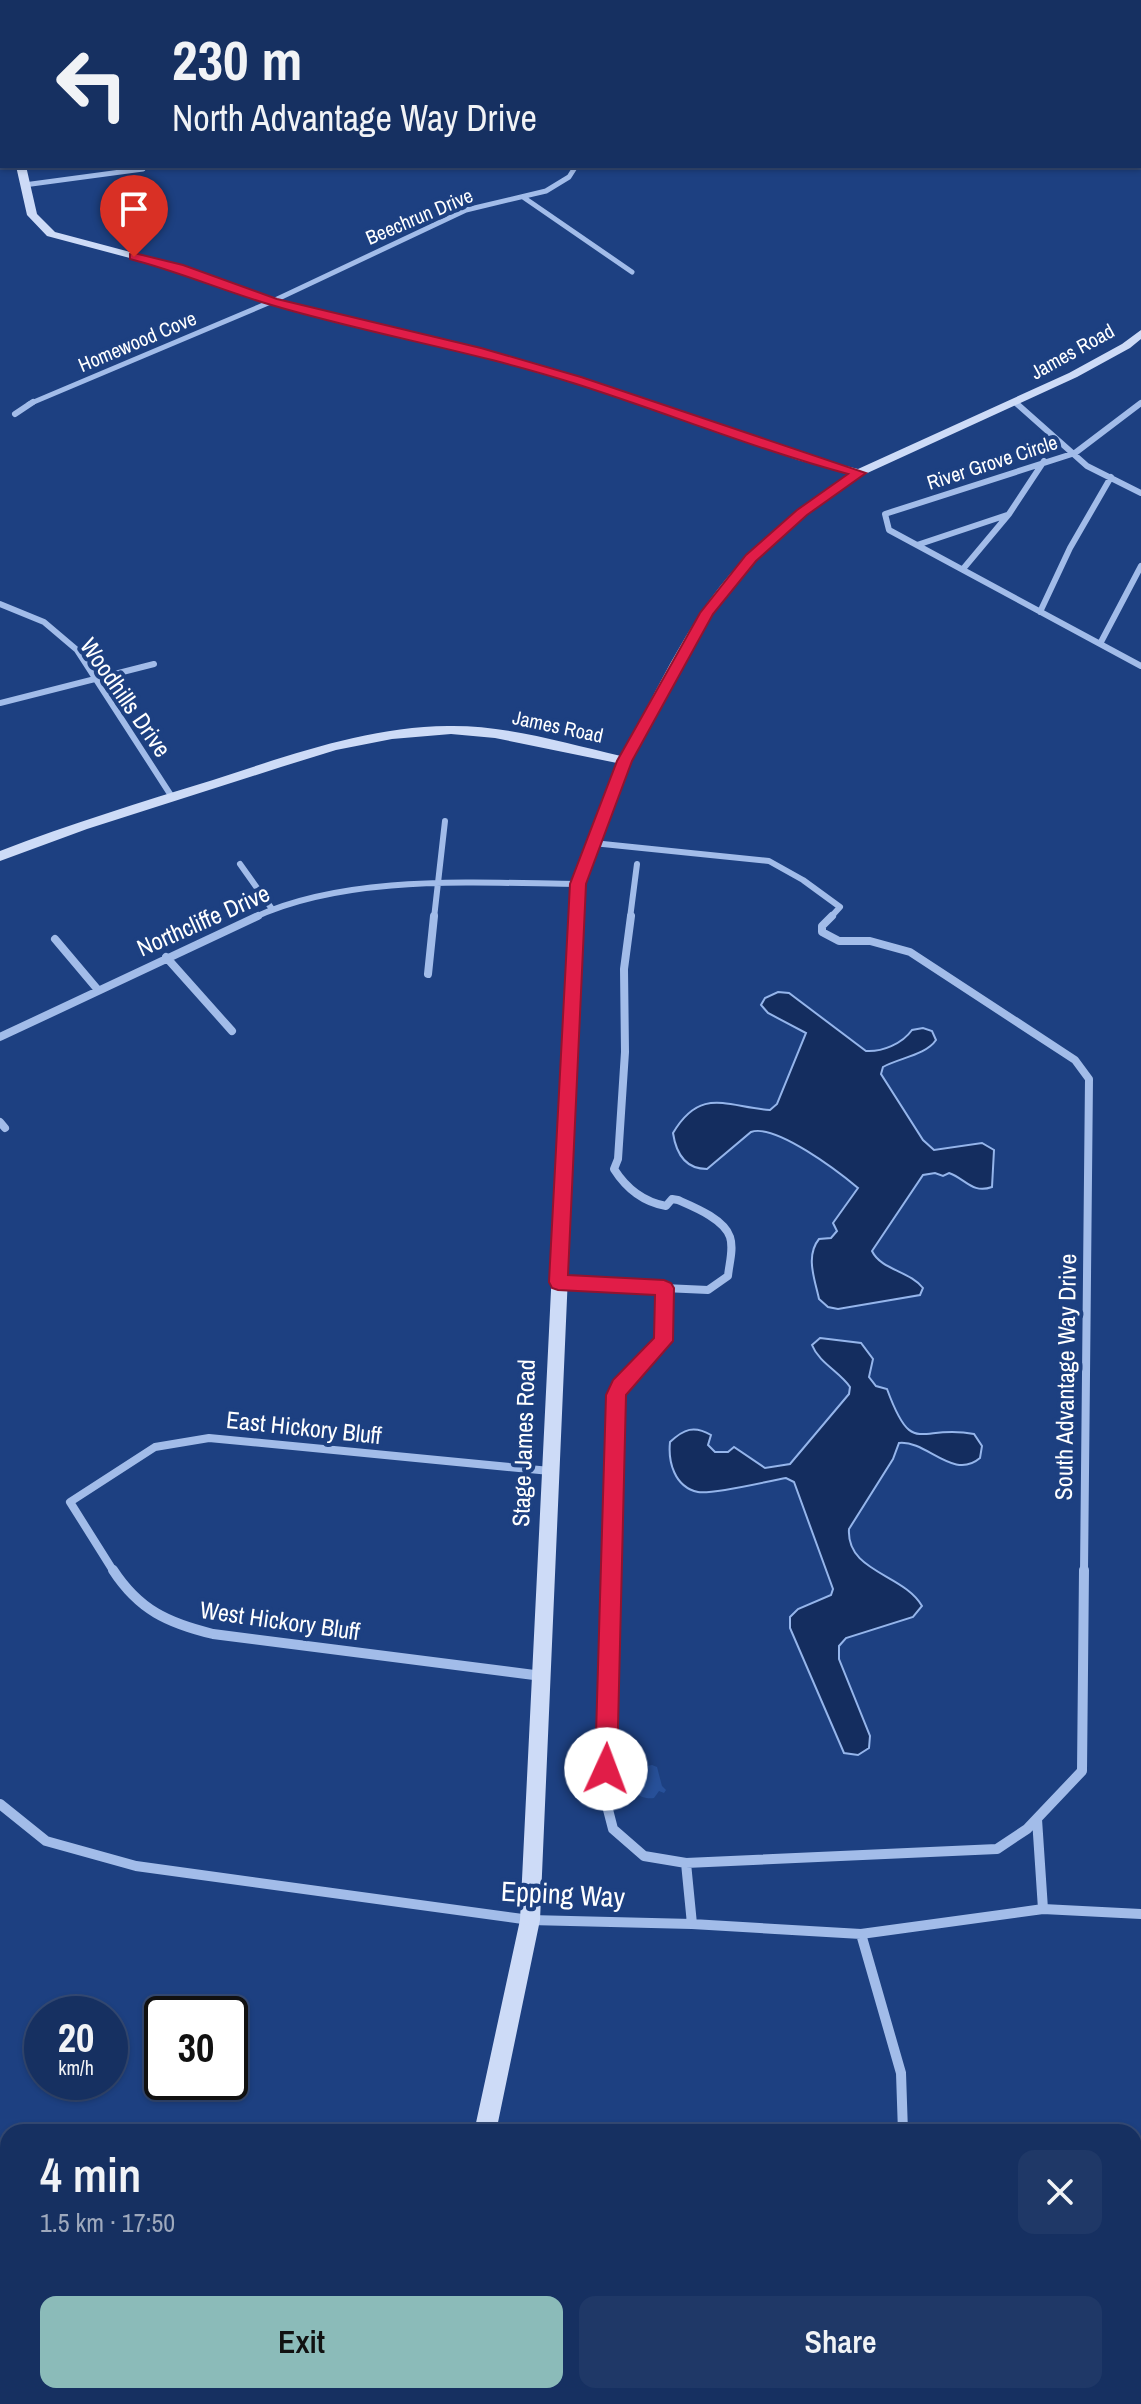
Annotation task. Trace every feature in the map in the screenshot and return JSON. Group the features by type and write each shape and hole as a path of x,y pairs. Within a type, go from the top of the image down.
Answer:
{"main road":[{"path":"21,168 32,215 51,234 179,268 273,301 528,366 802,458 859,473"},
{"name":"James Road","path":"0,856 172,797 327,749 421,731 477,731 524,738 625,761 707,613 751,558 802,512 859,473 913,446 1016,403 1113,353 1141,333"},
{"name":"Stage James Road","path":"487,2124 530,1920 578,884 625,761"}],"street":[{"name":"Beechrun Drive","path":"273,301 474,207 550,190 572,175 575,168"},
{"path":"24,185 143,169"},
{"path":"523,197 632,272"},
{"name":"Homewood Cove","path":"15,414 29,404 273,301"},
{"path":"1016,403 1087,466 1139,489"},
{"name":"River Grove Circle","path":"917,545 889,530 885,514 1075,453 1141,403"},
{"path":"963,569 1009,514 1045,461"},
{"path":"1040,612 1070,548 1111,477"},
{"path":"917,545 1009,514"},
{"path":"917,545 1141,666"},
{"path":"1101,642 1141,566"},
{"name":"Woodhills Drive","path":"0,604 44,622 77,650 172,797"},
{"path":"0,703 154,664"},
{"path":"428,974 445,821"},
{"name":"South Advantage Way Drive","path":"592,843 769,861 803,880 840,907 822,926 822,932 839,941 870,941 910,952 1075,1060 1089,1079 1082,1771 1037,1819 997,1849 686,1863 644,1856 613,1829 605,1798 616,1395 620,1386 663,1341 664,1288"},
{"path":"240,864 272,909"},
{"path":"558,1282 708,1290 728,1276 731,1238 728,1230 682,1200 672,1199 666,1206 655,1205 620,1180 614,1169 618,1159 625,1052 624,969 637,864"},
{"name":"Northcliffe Drive","path":"0,1037 272,909 329,894 438,882 578,884"},
{"path":"55,939 98,990"},
{"path":"166,957 232,1031"},
{"name":"East Hickory Bluff","path":"70,1502 155,1447 209,1438 550,1471"},
{"name":"West Hickory Bluff","path":"70,1502 129,1595 173,1624 213,1634 542,1676"},
{"name":"Epping Way","path":"0,1804 46,1841 136,1866 530,1920 692,1924 861,1934 1043,1909 1141,1914"},
{"path":"1037,1819 1043,1909"},
{"path":"686,1863 692,1924"},
{"path":"861,1934 901,2073 903,2124"}],"shaded area":[{"path":"778,992 789,993 866,1051 891,1046 912,1030 923,1028 932,1031 936,1040 932,1045 883,1067 881,1074 923,1140 934,1150 982,1143 994,1150 992,1187 979,1189 949,1173 943,1176 935,1173 923,1175 872,1251 882,1262 917,1282 923,1288 920,1295 838,1309 828,1307 819,1299 812,1268 815,1246 819,1239 831,1238 837,1231 833,1223 858,1188 806,1151 775,1135 751,1132 707,1169 687,1163 676,1147 673,1133 683,1118 705,1104 770,1110 777,1104 806,1033 768,1013 761,1005 765,998"},
{"path":"820,1338 861,1343 873,1359 869,1377 876,1386 887,1389 896,1411 911,1432 974,1434 982,1446 980,1458 960,1465 920,1447 899,1443 893,1459 849,1529 857,1555 914,1595 922,1606 913,1617 846,1638 839,1646 839,1659 870,1736 869,1748 858,1755 844,1753 790,1628 790,1617 798,1609 831,1595 833,1589 794,1482 786,1478 727,1490 698,1492 678,1479 670,1457 670,1442 685,1431 694,1429 711,1435 708,1445 715,1452 728,1452 734,1447 765,1468 790,1464 849,1394 850,1387 815,1351 812,1345"},
{"path":"652,1765 657,1767 666,1790 664,1793 659,1791 654,1798 642,1797 631,1786 631,1775 633,1769"}],"route":[{"path":"134,257 179,268 273,301 477,351 577,380 802,458 859,473 802,512 751,558 707,613 625,761 603,811 578,884 558,1282 664,1288 663,1341 620,1386 616,1395 606,1769"}]}
